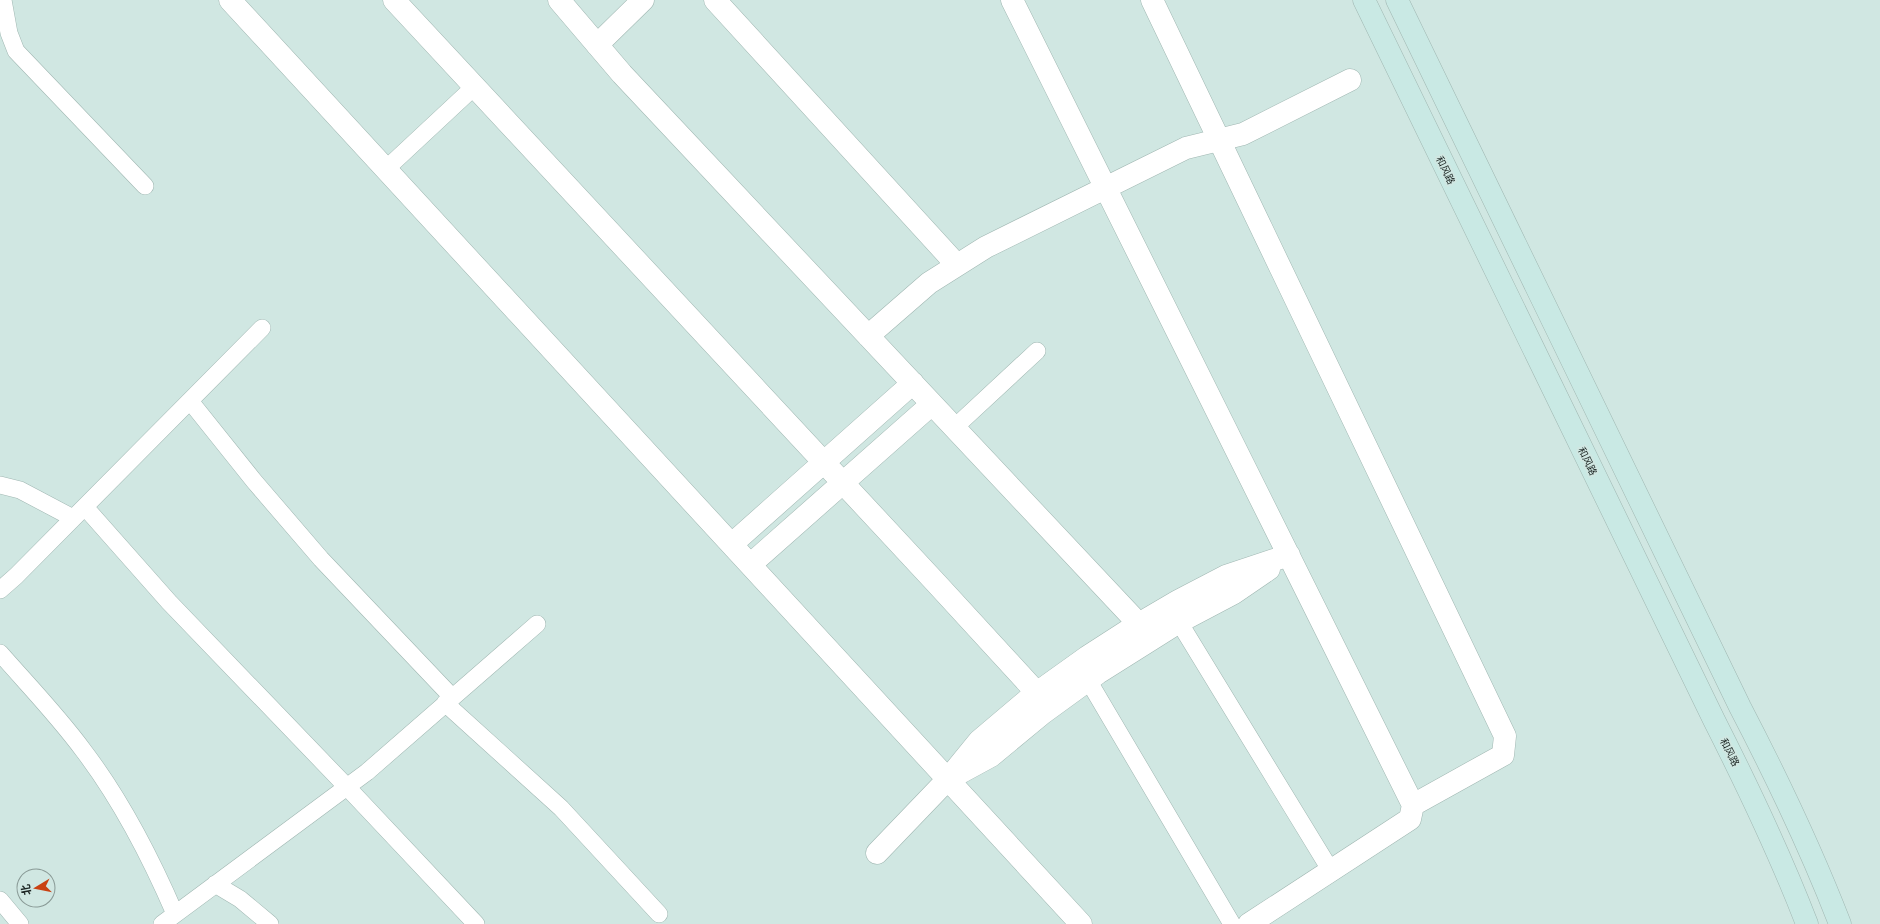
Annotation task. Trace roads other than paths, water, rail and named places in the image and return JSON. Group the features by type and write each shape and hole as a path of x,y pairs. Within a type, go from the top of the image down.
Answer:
{"street":[{"path":"230,0 1081,924"},
{"path":"394,0 843,482 1037,693"},
{"path":"559,0 622,74 1145,631"},
{"path":"597,44 643,0"},
{"path":"715,0 957,265"},
{"path":"1012,0 1413,804 1410,820 1249,924"},
{"path":"1152,0 1505,736 1503,755 1413,804"},
{"name":"和风路","path":"1364,0 1754,800 1790,881 1807,924"},
{"path":"1397,0 1733,693 1781,787 1818,869 1840,924"},
{"path":"868,336 903,304 957,265 986,247 1186,148 1243,134 1350,80"},
{"path":"732,544 913,383"},
{"path":"751,564 932,404"},
{"path":"877,853 948,779 979,741 1037,693 1087,657 1145,631 1179,622 1234,593 1289,555"},
{"path":"948,779 991,756 1043,713 1088,680 1145,631 1226,576 1289,555"}],"lane":[{"path":"3,0 4,37 145,186"},
{"path":"386,169 474,87"},
{"path":"0,590 79,513 262,328"},
{"path":"954,428 1037,350"},
{"path":"190,401 254,481 321,560 449,700 561,808 659,914"},
{"path":"0,485 20,490 79,513 174,608 347,787 476,924"},
{"path":"1179,622 1331,871"},
{"path":"0,653 83,749 107,783 133,825 156,869 169,919 367,772 537,624"},
{"path":"1088,680 1232,924"},
{"path":"215,884 240,899 270,924"},
{"path":"0,900 20,924"}]}
